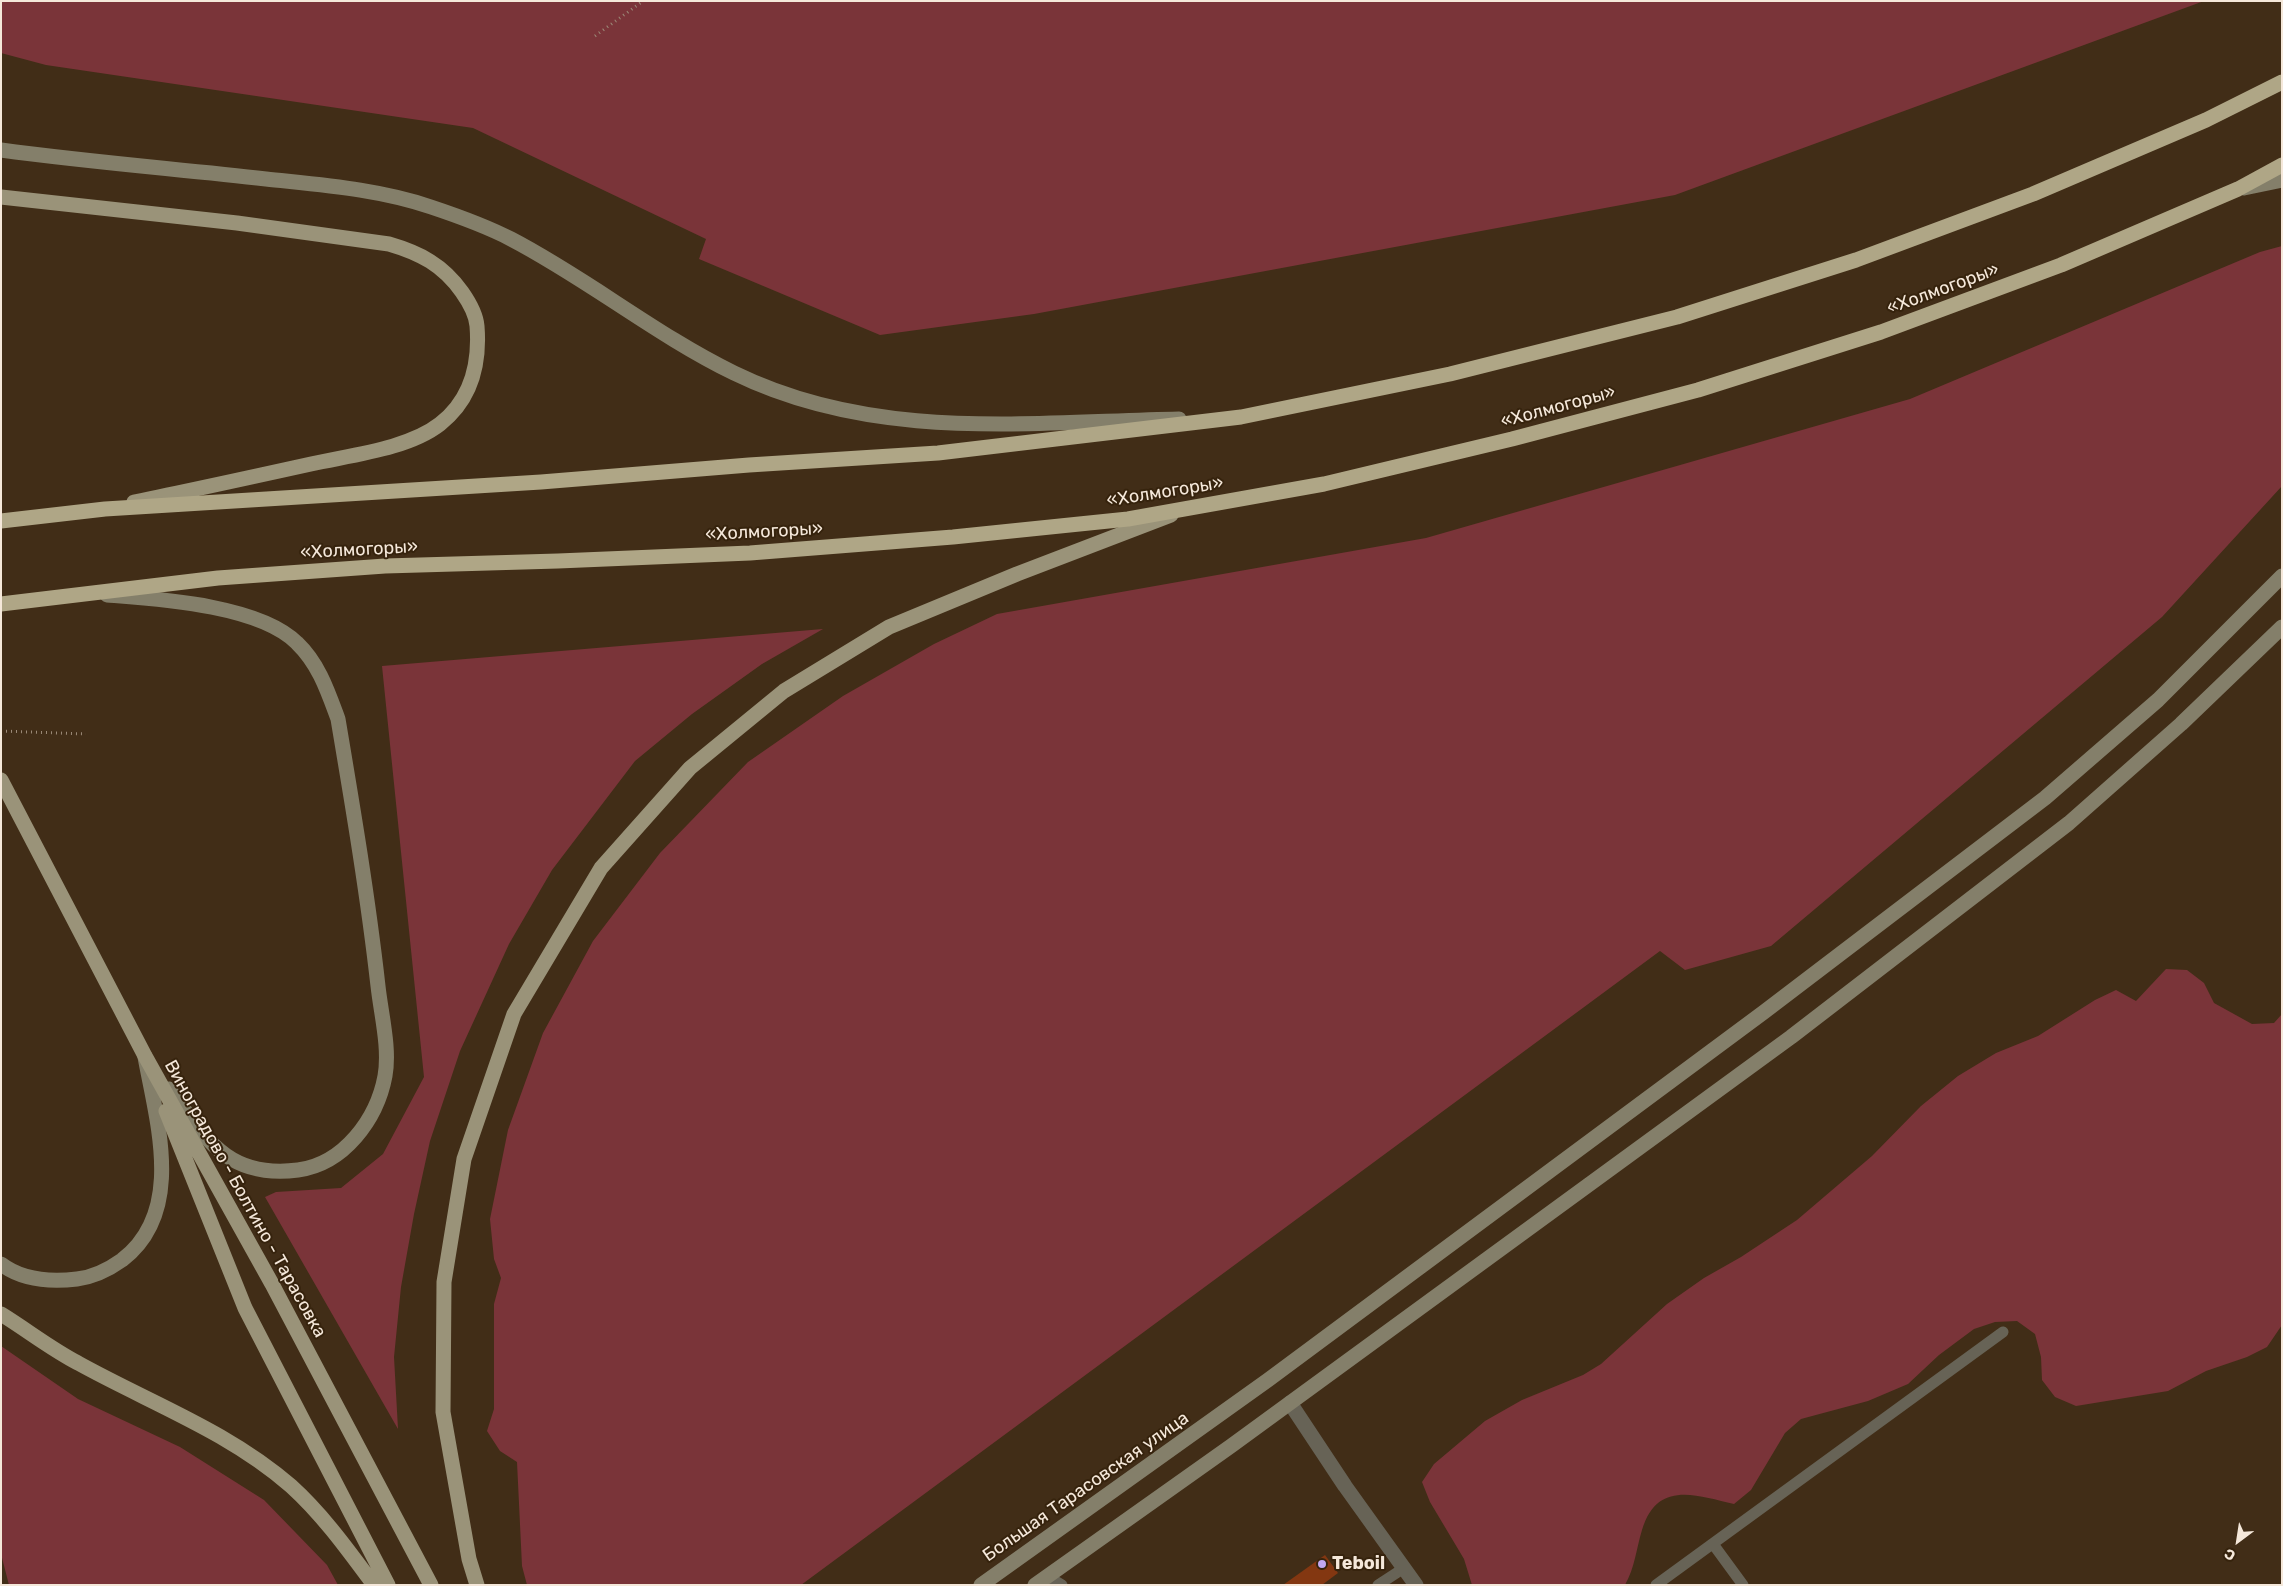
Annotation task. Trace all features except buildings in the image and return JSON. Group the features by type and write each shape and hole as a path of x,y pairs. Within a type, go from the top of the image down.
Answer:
{"highway":[{"path":"1,521 105,509 541,482 749,464 938,453 1241,417 1450,374 1677,317 1856,260 2033,194 2206,120 2282,82"},
{"name":"«Холмогоры»","path":"1,604 218,578 385,566 558,561 834,547 1128,519 1324,484 1512,439 1698,390 1881,332 2061,265 2238,189 2282,165"}],"main road":[{"path":"1,197 237,223 389,244 412,251 436,263 452,278 468,300 476,320 479,345 477,364 471,385 457,407 441,424 423,435 357,454 105,509"},
{"path":"477,1585 469,1559 443,1412 444,1282 464,1159 514,1014 601,868 690,768 784,691 889,628 1017,574 1191,508"},
{"path":"1,780 145,1056"},
{"name":"Виноградово - Болтино - Тарасовка","path":"145,1056 245,1308 388,1585"},
{"name":"Виноградово - Болтино - Тарасовка","path":"145,1056 272,1284 431,1585"},
{"path":"1,1314 77,1363 182,1415 247,1453 291,1487 333,1530 374,1585"}],"street":[{"path":"1,150 324,185 388,194 428,206 473,222 510,239 559,266 658,330 735,374 775,391 859,415 947,424 1241,417"},
{"path":"2238,189 2282,180"},
{"name":"Большая Тарасовская улица","path":"981,1585 1213,1421 1764,1012 2045,798 2158,700 2282,576"},
{"path":"85,593 203,606 248,618 274,627 296,642 311,659 325,684 338,719 374,948 386,1054 385,1074 381,1093 364,1128 353,1141 321,1163 302,1170 279,1172 259,1170 239,1163 216,1149 202,1134 145,1056"},
{"path":"1041,1580 1290,1404 1791,1037 2069,823 2181,724 2282,627"},
{"path":"1,1264 28,1278 55,1281 86,1278 110,1268 130,1254 146,1234 155,1216 160,1195 161,1144 145,1056"},
{"path":"1290,1404 1345,1486 1416,1585"}],"lane":[{"path":"1656,1585 2003,1332"},
{"path":"1713,1544 1743,1585"},
{"path":"1378,1585 1404,1568"},
{"path":"1041,1580 1062,1585"}],"path":[{"path":"595,36 642,1"},
{"path":"1,731 86,734"}],"shaded area":[{"path":"1,1 2204,1 1675,195 1034,314 880,335 699,259 706,239 473,128 46,65 1,53"},
{"path":"2282,246 2282,486 2162,617 1771,946 1685,970 1660,951 801,1585 527,1585 522,1566 517,1462 500,1451 487,1431 494,1409 494,1304 501,1278 494,1259 490,1219 508,1130 543,1033 593,941 660,853 748,762 843,696 934,644 997,614 1426,538 1910,399 2260,252"},
{"path":"823,629 762,664 692,714 635,761 552,870 509,944 460,1051 430,1141 401,1287 394,1357 398,1429 265,1197 276,1192 341,1188 383,1154 424,1077 382,666"},
{"path":"2166,969 2187,970 2204,983 2214,1003 2252,1024 2274,1023 2282,1014 2282,1325 2267,1347 2247,1357 2206,1371 2168,1391 2076,1406 2055,1397 2042,1380 2041,1357 2035,1334 2017,1321 1995,1322 1974,1329 1939,1355 1908,1384 1868,1401 1801,1419 1785,1433 1751,1490 1734,1504 1706,1497 1679,1495 1668,1497 1657,1504 1649,1514 1642,1530 1633,1565 1625,1585 1472,1585 1464,1559 1430,1502 1422,1482 1434,1464 1485,1421 1522,1400 1583,1375 1601,1364 1667,1304 1704,1278 1741,1257 1797,1220 1872,1156 1921,1106 1958,1076 1996,1053 2038,1036 2095,1000 2116,990 2136,1001"},
{"path":"1,1346 78,1399 180,1447 264,1500 327,1565 338,1585 9,1585 1,1554"}],"place":[{"name":"Teboil","path":"1322,1564"}]}
